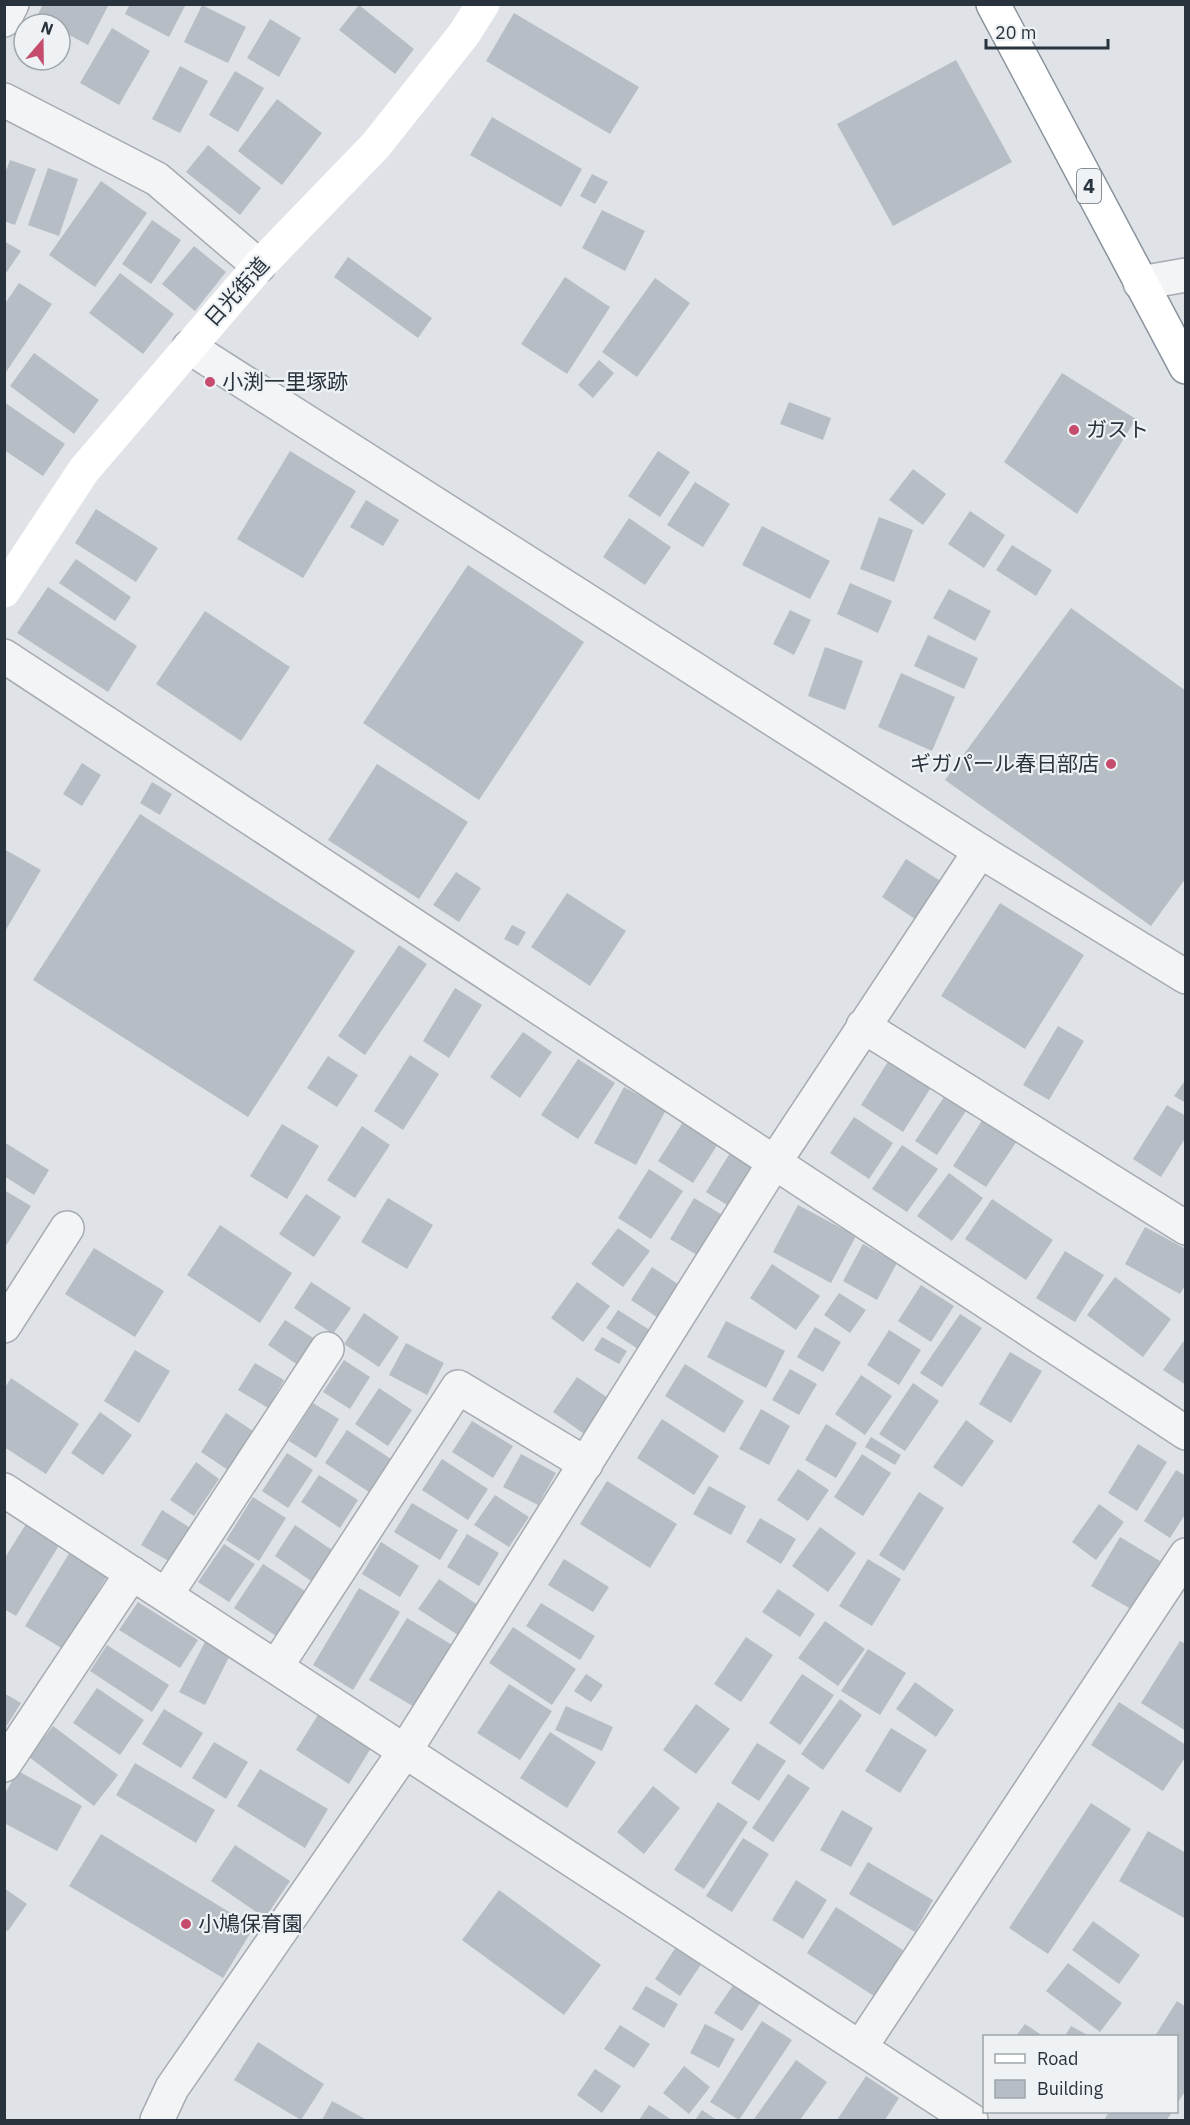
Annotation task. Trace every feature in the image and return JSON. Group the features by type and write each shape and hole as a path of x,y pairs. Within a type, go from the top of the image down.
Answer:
{"main road":[{"name":"日光街道","path":"4,591 84,470 259,266 376,145 464,34 483,4"},
{"name":"4","path":"993,4 1185,367"}],"street":[{"path":"4,20 12,4"},
{"path":"4,100 157,179 259,266"},
{"path":"1140,283 1185,275"},
{"path":"189,347 980,851 1185,977"},
{"path":"4,656 1185,1433"},
{"path":"157,2121 172,2088 405,1751 774,1163 980,851"},
{"path":"863,1026 1185,1228"},
{"path":"4,1326 67,1228"},
{"path":"166,1594 327,1349"},
{"path":"276,1667 458,1387 586,1464"},
{"path":"4,1490 971,2121"},
{"path":"860,2048 1185,1556"},
{"path":"4,1765 132,1573"}],"building":[{"path":"43,4 109,4 88,45 72,36 72,12 39,12"},
{"path":"130,4 186,4 169,37 125,14"},
{"path":"202,5 246,27 228,63 184,42"},
{"path":"359,5 414,49 395,74 339,30"},
{"path":"514,13 639,87 610,134 486,61"},
{"path":"270,19 301,38 279,77 247,58"},
{"path":"112,28 150,51 119,105 80,83"},
{"path":"956,60 1012,162 893,226 837,124"},
{"path":"180,66 208,81 180,133 152,119"},
{"path":"235,71 264,88 238,132 209,115"},
{"path":"277,99 322,133 282,185 238,151"},
{"path":"492,117 582,169 561,207 470,155"},
{"path":"208,145 261,188 240,215 186,172"},
{"path":"10,160 36,169 15,225 4,221 4,176"},
{"path":"48,168 78,179 59,236 28,225"},
{"path":"592,174 608,182 595,204 580,196"},
{"path":"101,181 147,213 95,287 49,255"},
{"path":"602,210 645,231 625,271 582,248"},
{"path":"152,220 181,240 151,284 122,264"},
{"path":"4,241 21,251 4,276"},
{"path":"194,246 226,272 195,311 162,284"},
{"path":"348,257 432,318 418,338 334,277"},
{"path":"120,273 174,314 143,354 89,313"},
{"path":"565,277 610,307 567,374 521,344"},
{"path":"655,278 690,303 637,377 602,352"},
{"path":"19,283 52,304 4,375 4,305"},
{"path":"34,353 99,400 74,434 10,386"},
{"path":"599,360 614,373 593,398 578,385"},
{"path":"1062,373 1136,419 1077,514 1004,462"},
{"path":"4,402 65,444 43,476 4,450"},
{"path":"789,402 831,418 823,440 780,424"},
{"path":"290,451 356,491 303,578 237,539"},
{"path":"658,451 690,472 660,517 628,496"},
{"path":"913,469 946,494 923,525 889,500"},
{"path":"695,482 730,504 703,547 667,525"},
{"path":"366,500 399,520 383,546 350,527"},
{"path":"96,509 158,548 136,582 75,543"},
{"path":"970,511 1005,535 984,568 948,544"},
{"path":"879,517 913,530 894,582 860,569"},
{"path":"629,518 671,547 645,585 603,557"},
{"path":"762,526 830,561 810,599 742,565"},
{"path":"1012,545 1052,570 1036,596 996,570"},
{"path":"76,559 131,597 115,621 59,583"},
{"path":"468,565 584,642 479,800 363,723"},
{"path":"850,583 892,601 878,633 837,614"},
{"path":"48,587 137,646 108,692 17,633"},
{"path":"949,589 991,611 975,641 933,618"},
{"path":"1071,608 1186,691 1186,878 1151,926 945,780"},
{"path":"790,610 811,620 794,655 773,644"},
{"path":"205,611 290,667 241,741 156,684"},
{"path":"928,635 978,658 964,689 914,666"},
{"path":"825,647 863,661 845,710 808,696"},
{"path":"901,673 955,697 932,751 878,727"},
{"path":"82,763 101,775 82,806 63,794"},
{"path":"377,764 468,822 419,899 328,840"},
{"path":"152,782 172,794 160,815 140,803"},
{"path":"140,814 355,951 248,1117 33,980"},
{"path":"4,849 41,870 4,933"},
{"path":"906,859 942,882 918,921 882,897"},
{"path":"456,872 481,888 459,922 433,905"},
{"path":"567,893 626,931 590,986 531,947"},
{"path":"1000,903 1084,955 1025,1049 941,996"},
{"path":"512,925 526,932 518,946 504,939"},
{"path":"399,945 427,964 365,1055 338,1036"},
{"path":"455,988 482,1005 449,1058 423,1041"},
{"path":"1058,1026 1084,1041 1049,1100 1023,1085"},
{"path":"523,1032 552,1052 520,1098 490,1077"},
{"path":"894,1052 937,1078 903,1132 861,1105"},
{"path":"410,1055 439,1074 403,1130 374,1111"},
{"path":"328,1056 358,1075 337,1107 307,1088"},
{"path":"578,1059 615,1083 578,1139 541,1115"},
{"path":"1186,1079 1186,1103 1174,1096"},
{"path":"624,1087 666,1110 636,1165 594,1143"},
{"path":"944,1097 966,1111 937,1155 915,1141"},
{"path":"1167,1105 1186,1116 1186,1137 1161,1177 1133,1159"},
{"path":"985,1116 1019,1138 986,1187 953,1166"},
{"path":"854,1117 893,1143 869,1179 830,1153"},
{"path":"683,1122 718,1144 693,1183 658,1161"},
{"path":"282,1124 319,1146 287,1199 250,1176"},
{"path":"362,1126 390,1145 355,1198 327,1180"},
{"path":"4,1142 49,1170 34,1195 4,1176"},
{"path":"902,1145 938,1169 907,1212 872,1189"},
{"path":"730,1153 759,1172 735,1210 706,1192"},
{"path":"649,1169 683,1191 651,1239 618,1218"},
{"path":"949,1173 983,1198 952,1241 917,1216"},
{"path":"4,1190 31,1206 4,1249"},
{"path":"306,1194 341,1217 314,1257 279,1234"},
{"path":"388,1198 433,1225 407,1269 361,1242"},
{"path":"694,1198 731,1220 707,1261 670,1239"},
{"path":"992,1199 1053,1240 1026,1280 965,1239"},
{"path":"798,1205 856,1236 831,1283 773,1252"},
{"path":"220,1225 292,1273 260,1323 187,1275"},
{"path":"1145,1227 1186,1249 1186,1284 1180,1294 1125,1264"},
{"path":"618,1228 650,1251 623,1287 591,1264"},
{"path":"863,1244 897,1263 877,1300 843,1281"},
{"path":"94,1248 164,1291 135,1337 65,1294"},
{"path":"1065,1251 1104,1275 1075,1322 1036,1298"},
{"path":"772,1264 820,1296 796,1330 750,1298"},
{"path":"652,1267 684,1288 663,1321 631,1300"},
{"path":"1115,1277 1171,1319 1143,1357 1087,1315"},
{"path":"311,1282 351,1308 333,1334 294,1308"},
{"path":"577,1282 610,1306 583,1342 551,1318"},
{"path":"921,1285 954,1306 931,1342 898,1321"},
{"path":"839,1293 866,1310 850,1333 824,1315"},
{"path":"618,1310 653,1332 641,1351 606,1328"},
{"path":"364,1313 399,1337 379,1367 344,1344"},
{"path":"960,1314 982,1328 942,1387 920,1373"},
{"path":"285,1320 315,1339 298,1365 268,1345"},
{"path":"726,1321 785,1351 766,1388 707,1357"},
{"path":"815,1327 841,1342 823,1372 797,1357"},
{"path":"889,1330 921,1350 899,1385 867,1365"},
{"path":"602,1337 627,1351 619,1364 594,1350"},
{"path":"1186,1338 1186,1385 1163,1370"},
{"path":"406,1343 444,1363 427,1395 389,1375"},
{"path":"135,1350 170,1371 139,1423 104,1401"},
{"path":"1010,1352 1042,1371 1011,1423 979,1404"},
{"path":"344,1360 370,1377 350,1409 323,1392"},
{"path":"255,1363 284,1380 268,1408 238,1390"},
{"path":"685,1364 744,1401 724,1433 665,1396"},
{"path":"790,1369 817,1384 799,1415 772,1400"},
{"path":"861,1375 892,1396 865,1435 835,1414"},
{"path":"577,1377 614,1402 590,1438 553,1412"},
{"path":"11,1378 79,1424 46,1474 4,1447 4,1389"},
{"path":"913,1383 939,1401 905,1451 879,1434"},
{"path":"379,1388 412,1410 388,1446 355,1424"},
{"path":"313,1403 339,1419 316,1458 289,1441"},
{"path":"761,1409 790,1426 769,1465 739,1449"},
{"path":"100,1412 132,1435 103,1475 71,1453"},
{"path":"226,1413 256,1433 231,1472 201,1452"},
{"path":"662,1419 719,1456 694,1495 637,1458"},
{"path":"966,1420 994,1441 962,1487 933,1467"},
{"path":"472,1421 513,1446 493,1478 452,1452"},
{"path":"826,1424 857,1443 836,1478 805,1460"},
{"path":"347,1430 391,1459 369,1492 325,1463"},
{"path":"871,1437 901,1455 895,1465 865,1447"},
{"path":"1138,1444 1167,1462 1137,1511 1108,1493"},
{"path":"287,1453 313,1470 288,1508 262,1491"},
{"path":"521,1454 556,1473 538,1505 503,1487"},
{"path":"862,1454 891,1473 863,1516 834,1497"},
{"path":"442,1459 488,1489 468,1520 422,1490"},
{"path":"196,1462 219,1479 194,1516 170,1500"},
{"path":"798,1469 829,1490 808,1521 777,1500"},
{"path":"1176,1470 1186,1476 1186,1513 1170,1538 1144,1521"},
{"path":"319,1475 358,1500 340,1528 301,1502"},
{"path":"607,1481 677,1524 650,1568 580,1524"},
{"path":"709,1486 746,1506 731,1535 693,1514"},
{"path":"919,1492 944,1508 904,1571 879,1555"},
{"path":"495,1495 529,1517 509,1547 474,1525"},
{"path":"253,1497 286,1518 259,1561 226,1540"},
{"path":"412,1503 458,1530 440,1560 394,1532"},
{"path":"1099,1504 1124,1522 1096,1560 1072,1542"},
{"path":"162,1510 192,1529 172,1563 141,1545"},
{"path":"760,1518 796,1539 781,1564 746,1542"},
{"path":"28,1521 61,1542 16,1616 4,1609 4,1559"},
{"path":"295,1525 335,1552 314,1583 275,1556"},
{"path":"820,1527 856,1553 828,1592 792,1566"},
{"path":"467,1534 499,1553 479,1586 447,1567"},
{"path":"1120,1537 1160,1561 1131,1609 1091,1586"},
{"path":"381,1542 419,1566 400,1597 362,1574"},
{"path":"224,1544 255,1564 229,1602 198,1582"},
{"path":"70,1552 108,1575 63,1649 25,1626"},
{"path":"564,1559 609,1587 593,1612 548,1585"},
{"path":"868,1559 901,1579 872,1626 839,1606"},
{"path":"263,1564 305,1591 276,1636 234,1608"},
{"path":"439,1579 481,1607 461,1637 418,1609"},
{"path":"359,1588 400,1612 353,1690 313,1665"},
{"path":"778,1589 815,1614 800,1637 762,1612"},
{"path":"138,1602 198,1640 180,1668 119,1630"},
{"path":"541,1603 595,1636 580,1660 526,1626"},
{"path":"407,1618 454,1646 416,1708 369,1680"},
{"path":"825,1621 865,1649 838,1686 798,1658"},
{"path":"513,1627 576,1669 552,1705 489,1663"},
{"path":"746,1637 773,1655 741,1702 714,1684"},
{"path":"206,1640 231,1653 205,1705 179,1692"},
{"path":"1180,1641 1186,1644 1186,1731 1141,1703"},
{"path":"107,1645 169,1685 152,1712 90,1671"},
{"path":"868,1649 906,1673 880,1715 841,1691"},
{"path":"586,1674 603,1685 591,1702 574,1691"},
{"path":"802,1674 834,1695 800,1745 769,1723"},
{"path":"915,1682 954,1710 936,1737 896,1709"},
{"path":"509,1684 552,1711 520,1760 477,1733"},
{"path":"97,1688 144,1720 120,1755 73,1723"},
{"path":"4,1693 21,1703 4,1730"},
{"path":"840,1699 862,1715 823,1770 801,1754"},
{"path":"1119,1702 1186,1745 1186,1756 1163,1791 1091,1745"},
{"path":"696,1704 730,1729 696,1774 663,1750"},
{"path":"566,1706 613,1727 602,1751 555,1730"},
{"path":"164,1709 203,1733 181,1768 142,1744"},
{"path":"318,1715 371,1748 349,1784 296,1750"},
{"path":"53,1726 118,1775 94,1806 29,1757"},
{"path":"891,1728 927,1750 900,1793 865,1771"},
{"path":"550,1732 596,1762 567,1808 520,1778"},
{"path":"214,1742 248,1762 226,1799 192,1778"},
{"path":"757,1743 786,1761 759,1801 731,1783"},
{"path":"135,1763 215,1810 196,1843 116,1795"},
{"path":"260,1769 328,1809 305,1848 237,1806"},
{"path":"18,1771 82,1806 57,1851 4,1823 4,1795"},
{"path":"788,1774 810,1788 773,1842 752,1828"},
{"path":"653,1786 680,1808 644,1854 617,1832"},
{"path":"718,1802 748,1822 704,1889 674,1870"},
{"path":"1091,1803 1131,1829 1048,1954 1009,1928"},
{"path":"842,1810 873,1828 851,1867 820,1850"},
{"path":"1148,1831 1186,1853 1186,1919 1119,1881"},
{"path":"101,1834 254,1927 223,1978 69,1886"},
{"path":"743,1838 769,1854 732,1912 706,1896"},
{"path":"235,1845 290,1881 265,1918 211,1881"},
{"path":"868,1862 933,1900 915,1932 849,1894"},
{"path":"796,1880 827,1900 803,1939 772,1920"},
{"path":"4,1888 27,1904 8,1931 4,1929"},
{"path":"499,1890 601,1965 564,2015 462,1940"},
{"path":"836,1907 903,1950 874,1996 807,1953"},
{"path":"1093,1921 1140,1955 1119,1984 1072,1950"},
{"path":"676,1947 702,1963 680,1996 655,1979"},
{"path":"1068,1963 1122,2003 1100,2032 1046,1991"},
{"path":"736,1981 763,1999 742,2031 714,2013"},
{"path":"646,1986 678,2004 664,2028 632,2009"},
{"path":"1177,2001 1186,2007 1186,2090 1178,2102 1178,2035 1156,2035"},
{"path":"762,2021 792,2040 739,2120 710,2102"},
{"path":"705,2024 735,2039 719,2068 690,2053"},
{"path":"1025,2024 1042,2035 1017,2035"},
{"path":"620,2025 650,2044 634,2068 604,2049"},
{"path":"1071,2026 1087,2035 1066,2035"},
{"path":"258,2042 324,2084 301,2120 234,2080"},
{"path":"796,2060 827,2082 800,2120 754,2119"},
{"path":"684,2066 710,2087 689,2114 663,2093"},
{"path":"595,2069 621,2086 602,2113 577,2095"},
{"path":"866,2076 899,2098 885,2120 837,2120"},
{"path":"332,2101 367,2120 322,2120"},
{"path":"649,2105 672,2120 639,2120"},
{"path":"702,2110 717,2120 695,2120"},
{"path":"1108,2113 1171,2113 1167,2120 1104,2120"}],"place":[{"name":"小渕一里塚跡","path":"210,382"},
{"name":"ガスト","path":"1074,430"},
{"name":"ギガパール春日部店","path":"1111,764"},
{"name":"小鳩保育園","path":"186,1924"}]}
